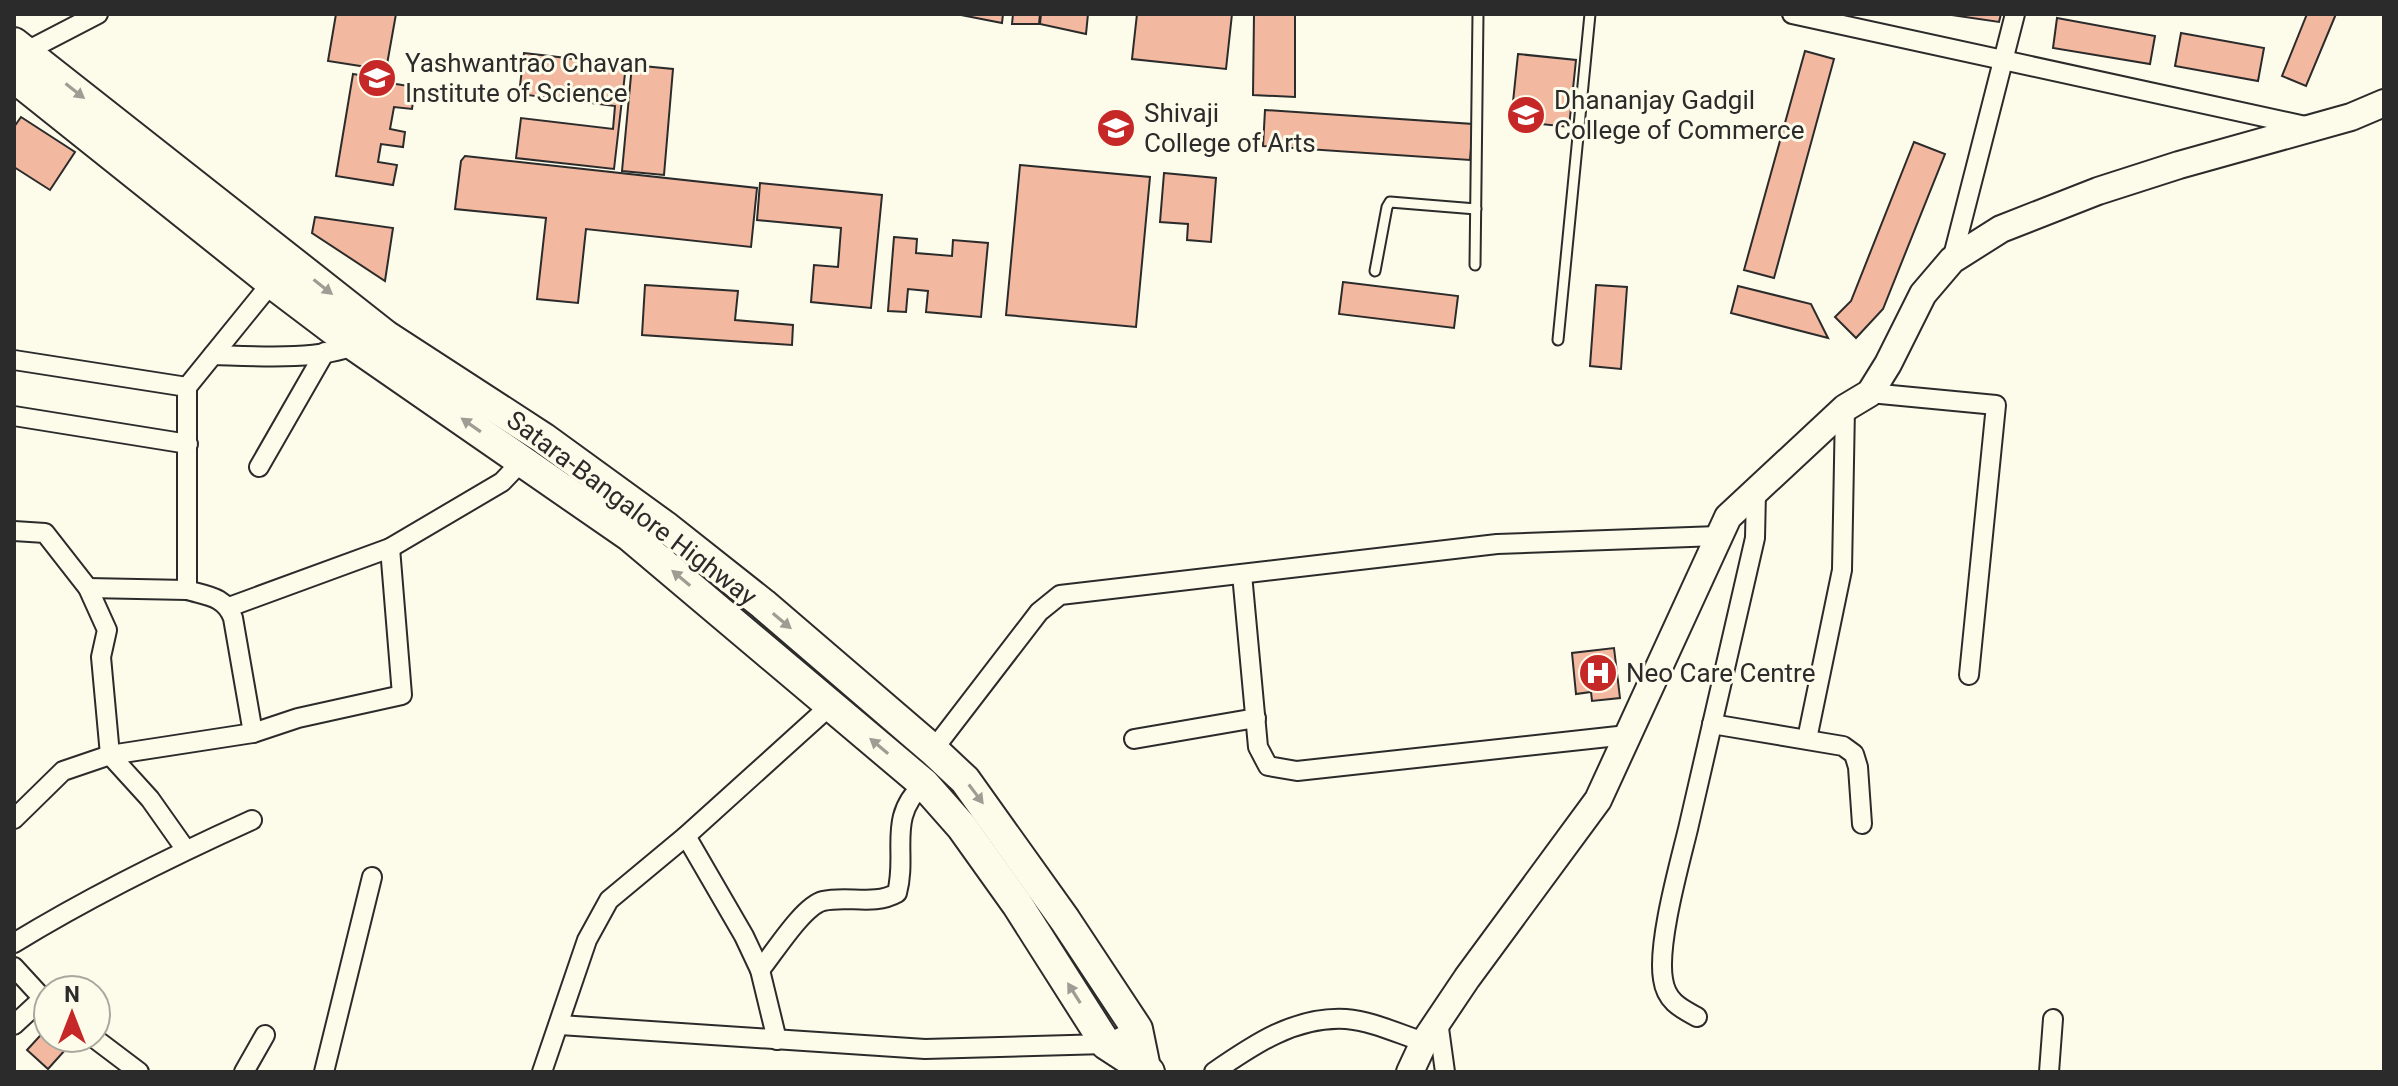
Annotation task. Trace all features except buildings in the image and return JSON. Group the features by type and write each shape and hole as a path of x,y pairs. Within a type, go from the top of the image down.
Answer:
{"main road":[{"name":"Satara-Bangalore Highway","path":"16,57 280,272 354,345 630,536 924,784 962,827 1017,904 1106,1044 1147,1070"},
{"name":"Satara-Bangalore Highway","path":"280,272 386,336 543,438 667,528 763,604 933,750 965,780 992,816 1137,1029 1147,1070"}],"street":[{"path":"16,57 98,14"},
{"path":"1792,14 2313,127"},
{"path":"1952,260 2015,14"},
{"path":"1410,1072 1431,1032 1476,965 1598,800 1728,517 1845,408 1870,393 1923,294 1952,260 2001,229 2098,191 2351,117 2384,103"},
{"path":"187,590 187,387 280,272"},
{"path":"213,355 271,356 341,351 354,345"},
{"path":"259,467 325,352"},
{"path":"14,360 187,387"},
{"path":"1870,393 1996,405 1969,675"},
{"path":"1807,739 1842,570 1845,408"},
{"path":"14,416 188,444"},
{"path":"229,607 390,548 502,482 523,460"},
{"path":"1697,1017 1676,1006 1668,996 1662,979 1662,952 1678,868 1755,538 1756,492"},
{"path":"14,531 45,533 88,588 107,630 101,657 110,755 150,799 186,850"},
{"path":"933,750 1039,612 1060,595 1497,544 1718,536"},
{"path":"15,814 63,771 110,755 253,733 298,718 402,695 390,548"},
{"path":"1242,574 1258,747 1268,766 1297,771 1627,735"},
{"path":"88,588 187,590 222,600 233,618 253,733"},
{"path":"542,1072 587,940 609,900 686,836 831,705"},
{"path":"1134,739 1256,718"},
{"path":"1712,724 1843,746 1854,754 1858,767 1862,824"},
{"path":"760,970 809,908 820,901 887,899 897,893 901,879 899,832 904,810 912,795 924,784"},
{"path":"14,943 82,902 252,820"},
{"path":"686,836 744,936 760,970 777,1040"},
{"path":"324,1072 372,877"},
{"path":"14,967 32,987"},
{"path":"14,1025 32,1011"},
{"path":"1214,1072 1257,1043 1290,1027 1320,1021 1346,1019 1431,1032"},
{"path":"2049,1072 2053,1019"},
{"path":"560,1025 925,1049 1106,1044 1137,1029"},
{"path":"1431,1032 1445,1072"},
{"path":"244,1072 265,1035"},
{"path":"112,1052 139,1072"}],"lane":[{"path":"1475,265 1478,14"},
{"path":"1558,340 1590,14"},
{"path":"1375,271 1390,202 1476,209"}],"place":[{"name":"Yashwantrao Chavan Institute of Science","path":"377,78"},
{"name":"Dhananjay Gadgil College of Commerce","path":"1526,115"},
{"name":"Shivaji College of Arts","path":"1116,128"},
{"name":"Neo Care Centre","path":"1598,673"}]}
